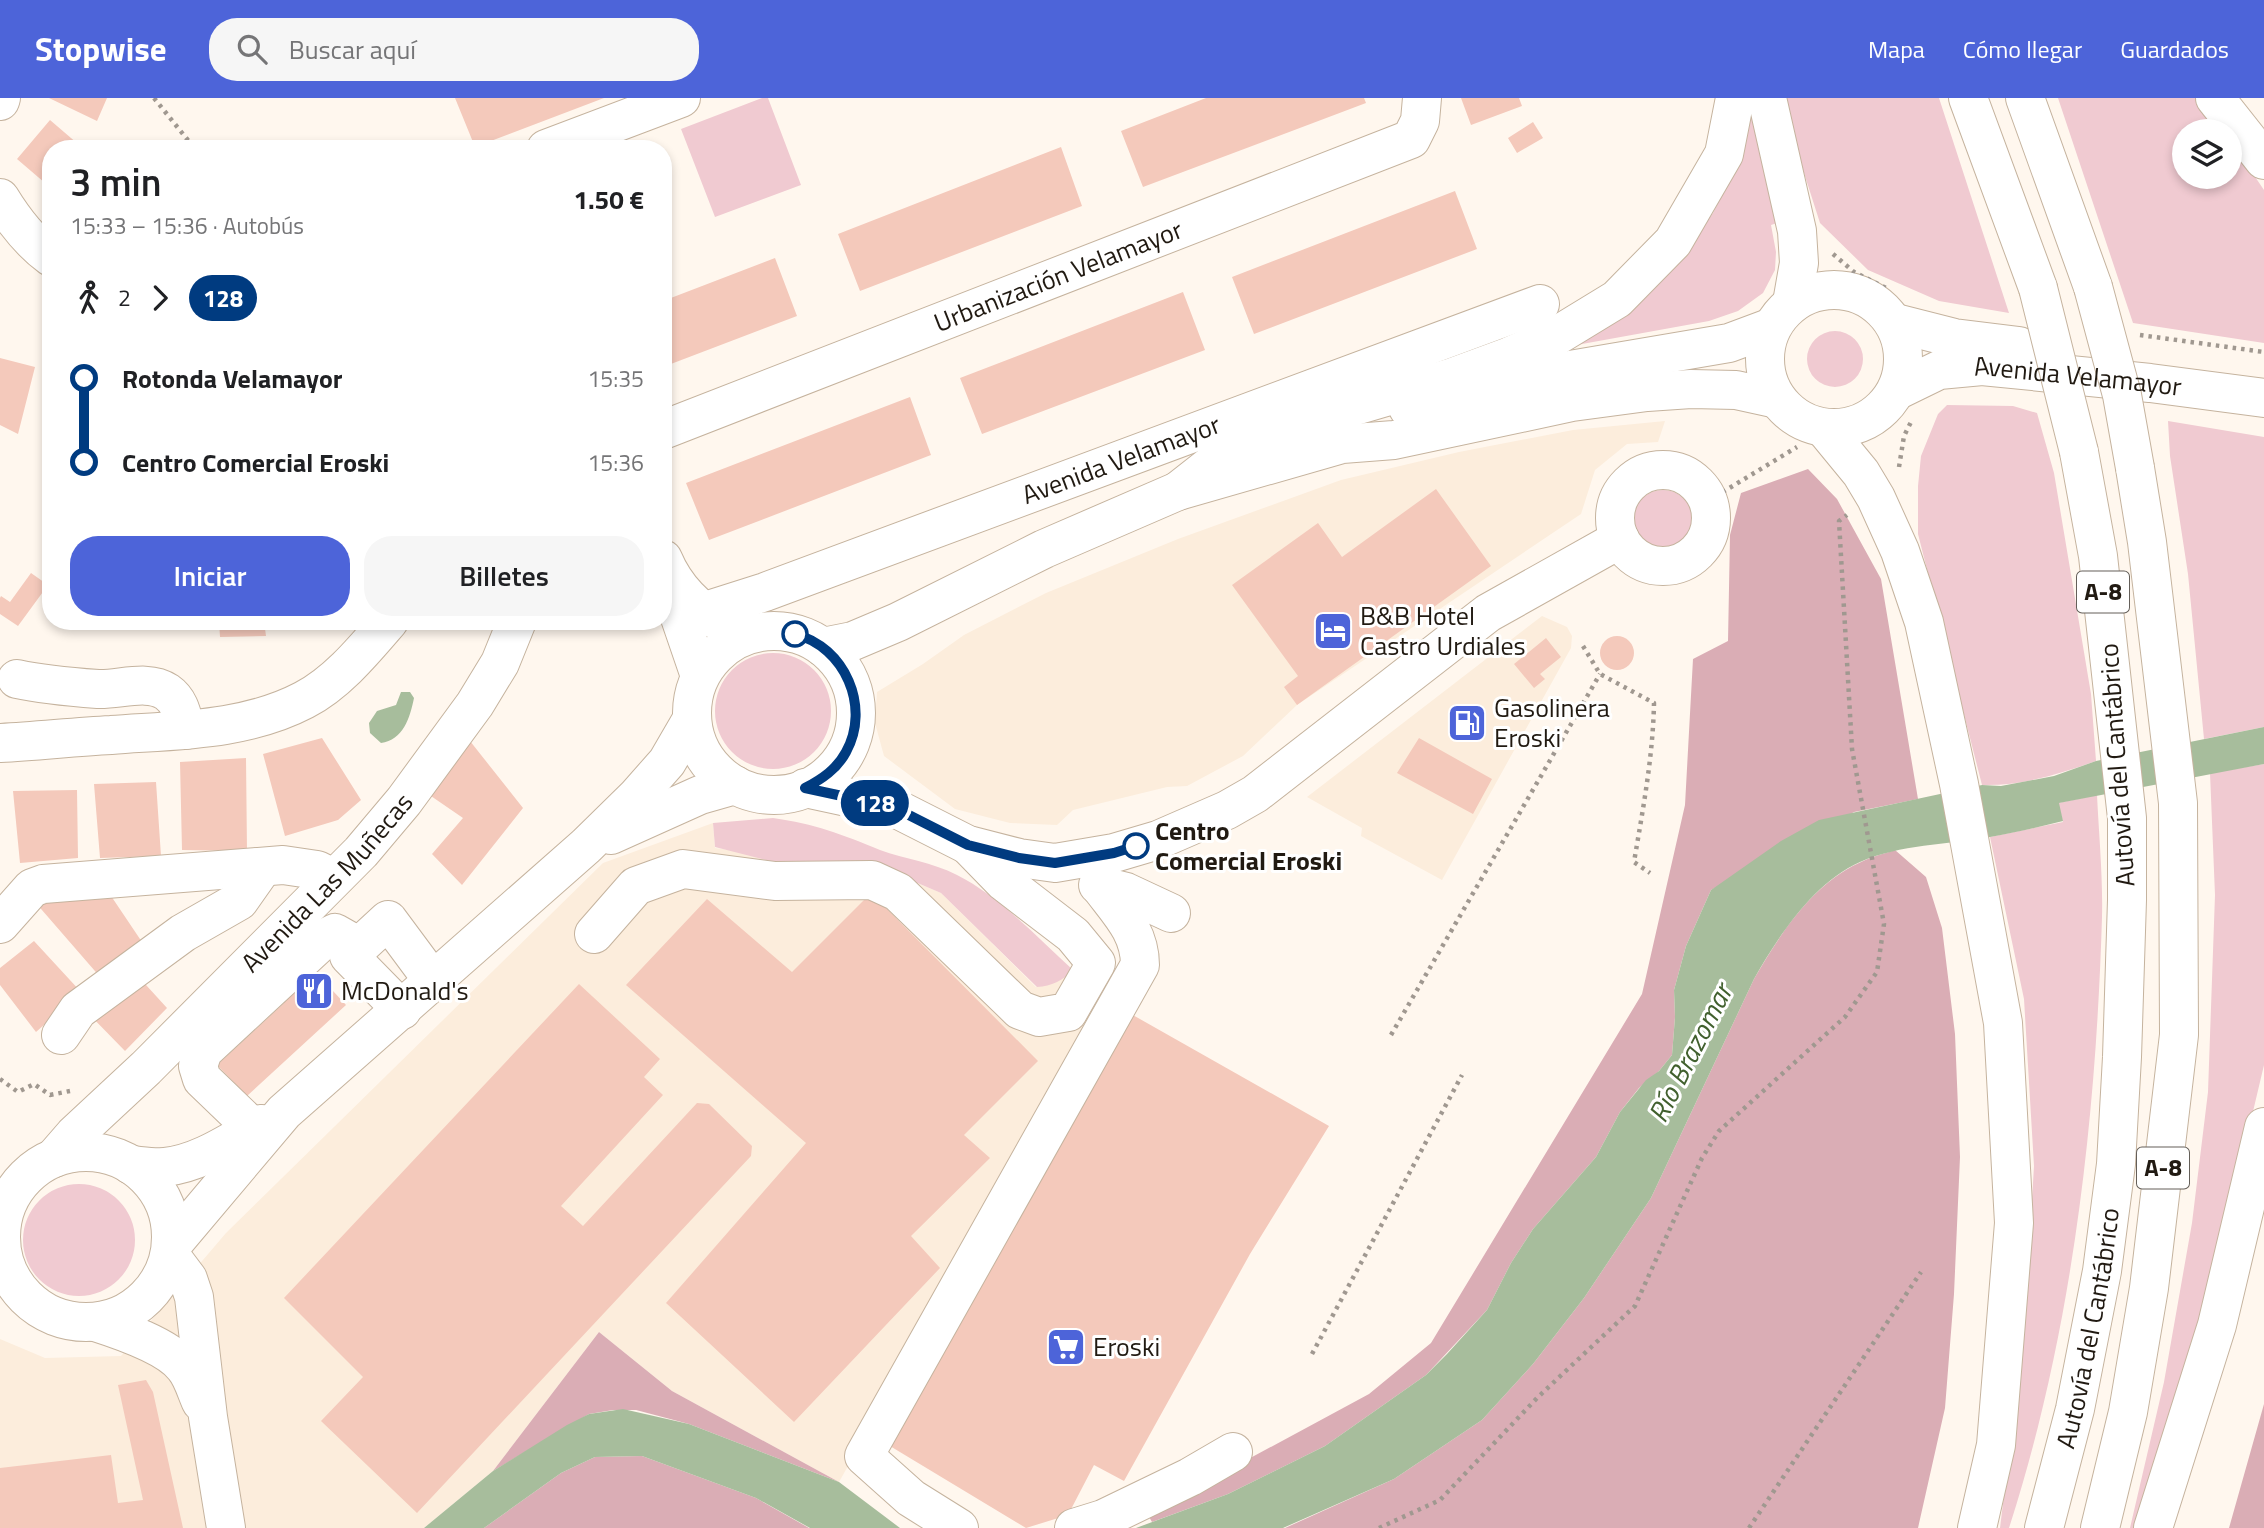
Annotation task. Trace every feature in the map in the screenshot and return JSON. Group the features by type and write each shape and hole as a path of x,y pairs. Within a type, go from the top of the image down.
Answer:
{"main road":[{"path":"570,140 681,98"},
{"name":"Urbanización Velamayor","path":"672,426 1411,139 1420,121 1422,98"},
{"path":"1178,491 1234,447 1331,413 1450,378 1510,356 1558,335 1617,299 1673,242 1724,153 1735,98"},
{"path":"1767,98 1797,231 1799,263 1782,315 1766,345 1768,382 1777,399 1790,413 1806,423 1813,436 1861,473 1876,498 1900,551 1924,622 1959,783 2004,1023 2014,1223 1996,1445 1978,1528"},
{"name":"Autovía del Cantábrico","path":"1968,98 2038,288 2079,452 2098,556 2127,818 2123,1031 2116,1164 2102,1271 2080,1384 2044,1528"},
{"name":"Autovía del Cantábrico","path":"2025,98 2093,286 2122,395 2147,542 2178,803 2179,1035 2150,1288 2128,1412 2100,1528"},
{"path":"2214,98 2264,160"},
{"path":"0,198 21,229 42,250"},
{"path":"1782,315 1809,294 1828,289 1848,290 1866,297 1882,308 1895,323 1901,339 1906,401 1884,408 1866,421 1813,436"},
{"name":"Avenida Velamayor","path":"702,612 765,592 1540,304"},
{"name":"Avenida Velamayor","path":"1342,444 1383,414 1529,377 1730,343 1782,315"},
{"name":"Avenida Velamayor","path":"1895,323 1972,341 2264,374"},
{"name":"Avenida Velamayor","path":"1906,401 1939,370 1982,366 2264,398"},
{"name":"Avenida Velamayor","path":"823,647 853,641 898,622 1044,549 1178,491 1342,444 1394,440 1572,402 1647,391 1735,390 1777,399"},
{"path":"1661,470 1677,472 1697,484 1708,501 1712,520 1709,535 1701,549 1674,566 1650,564 1629,552 1620,539 1615,523 1619,500 1632,481 1646,473 1661,470"},
{"path":"805,788 893,807 968,845 1019,858 1055,863 1125,850 1170,835 1227,810 1255,794 1488,613 1620,539"},
{"path":"672,575 702,612 746,635"},
{"path":"672,586 700,676"},
{"name":"Avenida Velamayor","path":"853,689 871,655 898,622"},
{"path":"0,743 186,730 261,718 306,699 349,666 381,630"},
{"name":"Avenida Las Muñecas","path":"54,1158 97,1112 146,1068 361,852 445,748 500,663 513,630"},
{"path":"765,631 786,632 805,637 823,647 841,666 853,689 855,722 846,753 835,768 821,780 805,788 788,793 752,792 735,785 714,768 699,746 692,719 693,698 700,676 712,659 727,645 746,635 765,631"},
{"path":"17,679 48,686 102,689 145,686 161,689 178,702 186,730"},
{"path":"208,1417 184,1366 163,1350 131,1334 95,1322 70,1321 13,1297 2,1248 2,1221 6,1200 34,1170 54,1158 86,1152 162,1167 187,1163 208,1155 269,1121 402,1010 586,846 667,762 692,719"},
{"path":"846,753 893,807"},
{"path":"586,846 663,810 735,785"},
{"path":"594,934 636,886 683,869 775,881 872,880 898,892 1020,1010 1039,1017 1068,1012 1096,962 1073,934 1004,882 968,845"},
{"path":"1055,863 1098,885 1126,892 1171,914"},
{"path":"1055,863 1073,934"},
{"path":"61,1035 78,1010 183,933 239,901 258,874 259,867"},
{"path":"0,923 32,888 43,884 259,867 317,870 334,878"},
{"path":"959,1528 911,1498 864,1456 1132,984 1140,965 1140,950 1135,934 1098,885"},
{"path":"402,1010 349,956 388,920 434,982"},
{"path":"269,1121 202,1079 198,1066 203,1051 325,938 335,933 358,946"},
{"path":"97,1112 126,1162 149,1180 163,1200 170,1222 170,1250 188,1279 194,1297 208,1417 226,1528"},
{"path":"95,1322 121,1315 143,1300 160,1279 170,1250 269,1121"},
{"path":"2153,1528 2217,1325 2264,1127"},
{"path":"1074,1528 1103,1519 1191,1477 1233,1452"}],"path":[{"path":"154,98 188,140"},
{"path":"2141,335 2264,352"},
{"path":"1379,1528 1440,1500 1538,1397 1635,1306 1702,1158 1719,1131 1845,1017 1877,972 1884,924 1852,749 1839,521 1899,487 1899,458 1904,436 1906,401"},
{"path":"1708,501 1813,436"},
{"path":"1583,646 1600,674 1654,703 1646,791 1634,862 1650,873"},
{"path":"1391,1035 1600,674"},
{"path":"1312,1354 1462,1075"},
{"path":"0,1079 18,1092"},
{"path":"1749,1528 1921,1272"}],"shaded area":[{"path":"768,98 801,185 715,217 681,129"},
{"path":"1780,98 1939,98 2009,313 1939,301 1868,270 1820,223"},
{"path":"2058,98 2200,98 2215,119 2172,119 2172,189 2242,189 2242,158 2264,190 2264,343 2133,323"},
{"path":"1751,109 1780,222 1771,225 1776,252 1775,270 1763,293 1738,311 1709,321 1571,346 1684,254 1713,213 1732,175"},
{"path":"1835,331 1850,336 1858,344 1863,359 1858,374 1850,382 1835,387 1820,382 1812,374 1807,359 1812,344 1820,336"},
{"path":"1947,405 2013,406 2037,413 2054,473 2091,694 2096,761 2026,781 1982,785 1918,534 1921,456 1938,414"},
{"path":"1665,421 1658,442 1627,444 1595,470 1581,514 1297,705 1243,756 1187,786 1167,787 1073,810 1057,825 1010,823 955,809 884,756 875,723 877,692 964,635 1046,593 1178,539 1341,480 1459,452 1573,430"},
{"path":"2168,421 2264,437 2264,727 2204,739 2188,574 2170,456"},
{"path":"1808,469 1837,499 1881,579 1918,799 1854,812 1711,890 1686,946 1674,990 1672,1055 1659,1071 1639,1088 1620,1112 1596,1157 1533,1229 1511,1263 1487,1310 1426,1375 1325,1446 1228,1494 1152,1522 1144,1508 1217,1476 1369,1394 1431,1343 1642,994 1685,805 1693,659 1728,641 1730,535 1741,493"},
{"path":"1663,490 1680,495 1688,503 1693,520 1688,537 1680,545 1663,550 1646,545 1638,537 1633,520 1638,503 1646,495"},
{"name":"Gasolinera Eroski","path":"1542,616 1567,627 1572,636 1571,648 1442,880 1361,836 1362,828 1307,797"},
{"path":"773,653 795,658 814,670 826,689 831,711 826,733 814,752 795,764 773,769 751,764 732,752 720,733 715,711 720,689 732,670 751,658"},
{"path":"2264,764 2264,1065 2192,1369 2138,1528 2130,1528 2164,1382 2192,1223 2208,1092 2215,895 2210,773"},
{"path":"2097,795 2102,902 2099,994 2087,1149 2077,1226 2065,1303 2031,1454 2009,1528 2000,1528 2024,1334 2034,1166 2024,999 1990,837 2063,822 2058,803"},
{"path":"773,818 828,830 957,875 1003,906 1073,970 1056,982 1037,987 941,893 887,870 794,867 715,847 713,823"},
{"path":"713,823 715,848 887,870 941,893 1036,987 1073,970 1110,1003 839,1482 672,1391 599,1332 493,1471 424,1528 0,1528 0,1339 45,1358 121,1356 226,1233 603,863"},
{"path":"1895,850 1926,877 1942,928 1955,1034 1960,1157 1954,1294 1945,1408 1918,1528 1285,1528 1394,1479 1482,1420 1533,1364 1584,1298 1651,1198 1754,979 1774,946 1798,913 1826,884 1868,859"},
{"path":"79,1184 100,1188 119,1200 131,1219 135,1240 131,1261 119,1280 100,1292 79,1296 58,1292 39,1280 27,1261 23,1240 27,1219 39,1200 58,1188"},
{"path":"599,1332 672,1391 839,1482 689,1424 636,1410 589,1414 493,1471"},
{"path":"2264,1404 2264,1528 2229,1528"},
{"path":"642,1456 756,1498 809,1528 484,1528 561,1473 595,1457"}],"water":[{"path":"401,692 410,692 414,698 408,720 395,738 381,743 370,733 369,723 377,711 396,705"},
{"name":"Río Brazomar","path":"2264,727 2264,764 2059,803 2063,821 1973,840 1891,852 1860,862 1843,871 1812,897 1798,913 1754,979 1651,1198 1584,1298 1533,1364 1482,1420 1394,1479 1283,1528 1136,1528 1228,1494 1325,1446 1426,1375 1487,1310 1511,1263 1533,1229 1596,1157 1620,1112 1646,1080 1659,1071 1672,1055 1674,990 1686,946 1711,890 1781,841 1819,820 1982,785 2001,786 2054,776 2096,761"},
{"path":"623,1409 689,1424 839,1482 900,1528 810,1528 756,1498 642,1456 595,1457 561,1473 484,1528 424,1528 493,1471 567,1425 589,1414"}],"building":[{"path":"49,98 107,98 97,121"},
{"path":"455,98 604,98 493,140 472,140"},
{"path":"1206,98 1364,98 1366,103 1143,187 1121,131"},
{"path":"1461,98 1519,98 1522,106 1471,125"},
{"path":"50,120 73,140 42,140 42,180 17,159"},
{"path":"1533,122 1543,138 1517,153 1508,138"},
{"path":"1061,147 1082,206 860,291 838,234"},
{"path":"1455,191 1477,249 1254,334 1232,277"},
{"path":"775,258 797,316 672,364 672,298"},
{"path":"1183,292 1205,350 982,434 960,378"},
{"path":"0,358 35,367 18,434 0,425"},
{"path":"910,397 931,455 709,540 686,483"},
{"name":"B&B Hotel Castro Urdiales","path":"1436,489 1491,566 1297,705 1284,687 1298,676 1232,585 1318,523 1342,557"},
{"path":"31,573 42,581 42,593 18,626 0,614 1,596 10,602"},
{"path":"220,630 265,630 266,636 220,637"},
{"path":"1617,636 1629,641 1634,653 1629,665 1617,670 1605,665 1600,653 1605,641"},
{"path":"1546,638 1561,657 1540,674 1545,679 1534,688 1514,664"},
{"path":"322,738 361,800 338,820 285,836 263,754"},
{"path":"1419,738 1492,779 1473,814 1397,773"},
{"path":"470,741 523,808 462,885 432,854 463,818 428,794"},
{"path":"246,758 247,851 182,850 180,762"},
{"path":"156,782 161,856 100,858 94,784"},
{"path":"77,790 78,858 20,863 13,791"},
{"path":"105,887 142,942 101,978 35,902"},
{"path":"871,893 1038,1061 964,1135 990,1158 911,1236 940,1268 794,1422 666,1303 806,1143 626,985 707,899 792,972"},
{"path":"34,941 81,992 36,1032 0,985 0,968"},
{"path":"308,964 346,1005 247,1096 217,1065 284,1003 276,994"},
{"path":"136,974 167,1008 125,1051 86,1011"},
{"path":"579,984 660,1059 644,1077 663,1095 561,1206 583,1226 697,1103 709,1104 752,1146 751,1156 417,1513 321,1421 363,1377 284,1298"},
{"name":"Eroski","path":"1124,1010 1329,1126 1250,1254 1124,1481 1094,1465 1068,1515 1026,1528 880,1440"},
{"path":"146,1380 153,1392 183,1528 0,1528 0,1468 111,1455 118,1503 143,1500 118,1385"}],"bus line":[{"name":"128","path":"795,634 823,647 836,659 853,689 856,705 852,738 846,753 835,768 821,780 805,788 893,807 968,845 1019,858 1055,863 1114,853 1136,846"}],"place":[{"name":"B&B Hotel Castro Urdiales","path":"1333,631"},
{"name":"Gasolinera Eroski","path":"1467,723"},
{"name":"Centro Comercial Eroski","path":"1136,846"},
{"name":"McDonald's","path":"314,991"},
{"name":"Eroski","path":"1066,1347"}]}
